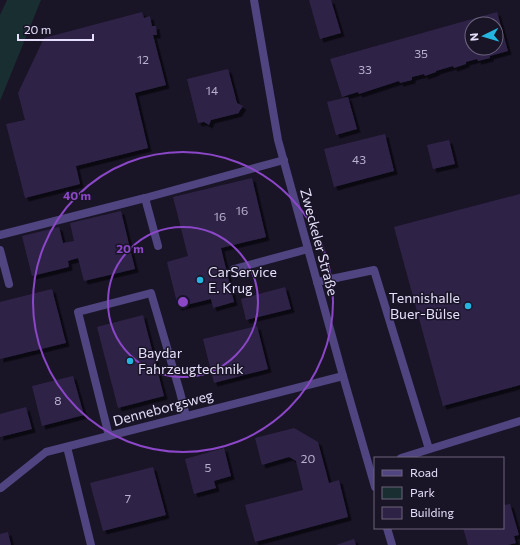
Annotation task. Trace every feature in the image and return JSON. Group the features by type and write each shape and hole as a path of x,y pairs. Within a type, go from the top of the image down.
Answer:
{"street":[{"name":"Zweckeler Straße","path":"254,0 278,140 342,376 372,467 374,480"},
{"path":"0,235 284,160"},
{"path":"144,198 158,246"},
{"path":"234,269 308,249"},
{"path":"0,250 9,284"},
{"path":"317,282 374,270 429,449"},
{"path":"109,436 78,312 151,293 186,416"},
{"name":"Denneborgsweg","path":"1,488 46,452 342,376"},
{"path":"404,457 520,421"},
{"path":"67,446 91,545"},
{"path":"387,529 392,545"}],"green space":[{"path":"7,0 41,0 0,101 0,15"}],"building":[{"path":"309,0 331,0 341,33 320,39"},
{"path":"142,12 144,18 150,16 152,26 156,26 157,35 153,35 166,85 135,93 148,148 76,166 80,184 25,198 6,124 25,120 18,93 44,38"},
{"path":"497,12 498,16 483,16"},
{"path":"464,21 464,56 490,56 490,58 466,62 466,64 454,68 453,66 425,76 424,74 412,77 412,80 400,83 399,81 359,94 358,92 342,97 330,59"},
{"path":"504,37 508,51 504,52"},
{"path":"228,69 237,103 243,106 239,113 211,120 209,125 204,122 198,123 187,79"},
{"path":"348,97 357,129 336,135 327,102"},
{"path":"385,134 394,171 334,187 324,149"},
{"path":"449,140 455,164 433,169 427,145"},
{"path":"252,178 266,237 221,248 234,302 213,308 211,299 178,307 167,262 188,256 173,197"},
{"name":"Tennishalle Buer-Bülse","path":"520,194 520,385 443,406 394,227"},
{"path":"121,211 135,269 84,281 78,258 68,261 69,267 32,276 22,236 59,227 63,243 74,241 70,223"},
{"path":"285,287 291,309 246,320 241,299"},
{"path":"52,289 66,343 0,359 0,302"},
{"name":"Baydar Fahrzeugtechnik","path":"143,315 164,396 118,408 97,327"},
{"path":"257,326 268,369 214,383 203,339"},
{"path":"73,376 84,415 42,426 32,386"},
{"path":"26,407 32,429 0,437 0,414"},
{"path":"294,428 318,442 329,483 339,480 348,517 255,542 245,505 303,490 296,461 289,457 262,465 255,438"},
{"path":"224,448 231,476 214,481 216,488 194,494 185,459"},
{"path":"153,467 166,515 103,531 90,483"},
{"path":"504,502 505,505 510,504 519,535 514,536 516,543 508,545 468,545 463,529 504,529"},
{"path":"8,532 11,545 0,545 0,534"},
{"path":"354,539 356,545 336,545"}],"place":[{"name":"CarService E. Krug","path":"200,280"},
{"name":"Tennishalle Buer-Bülse","path":"468,306"},
{"name":"Baydar Fahrzeugtechnik","path":"130,361"}]}
